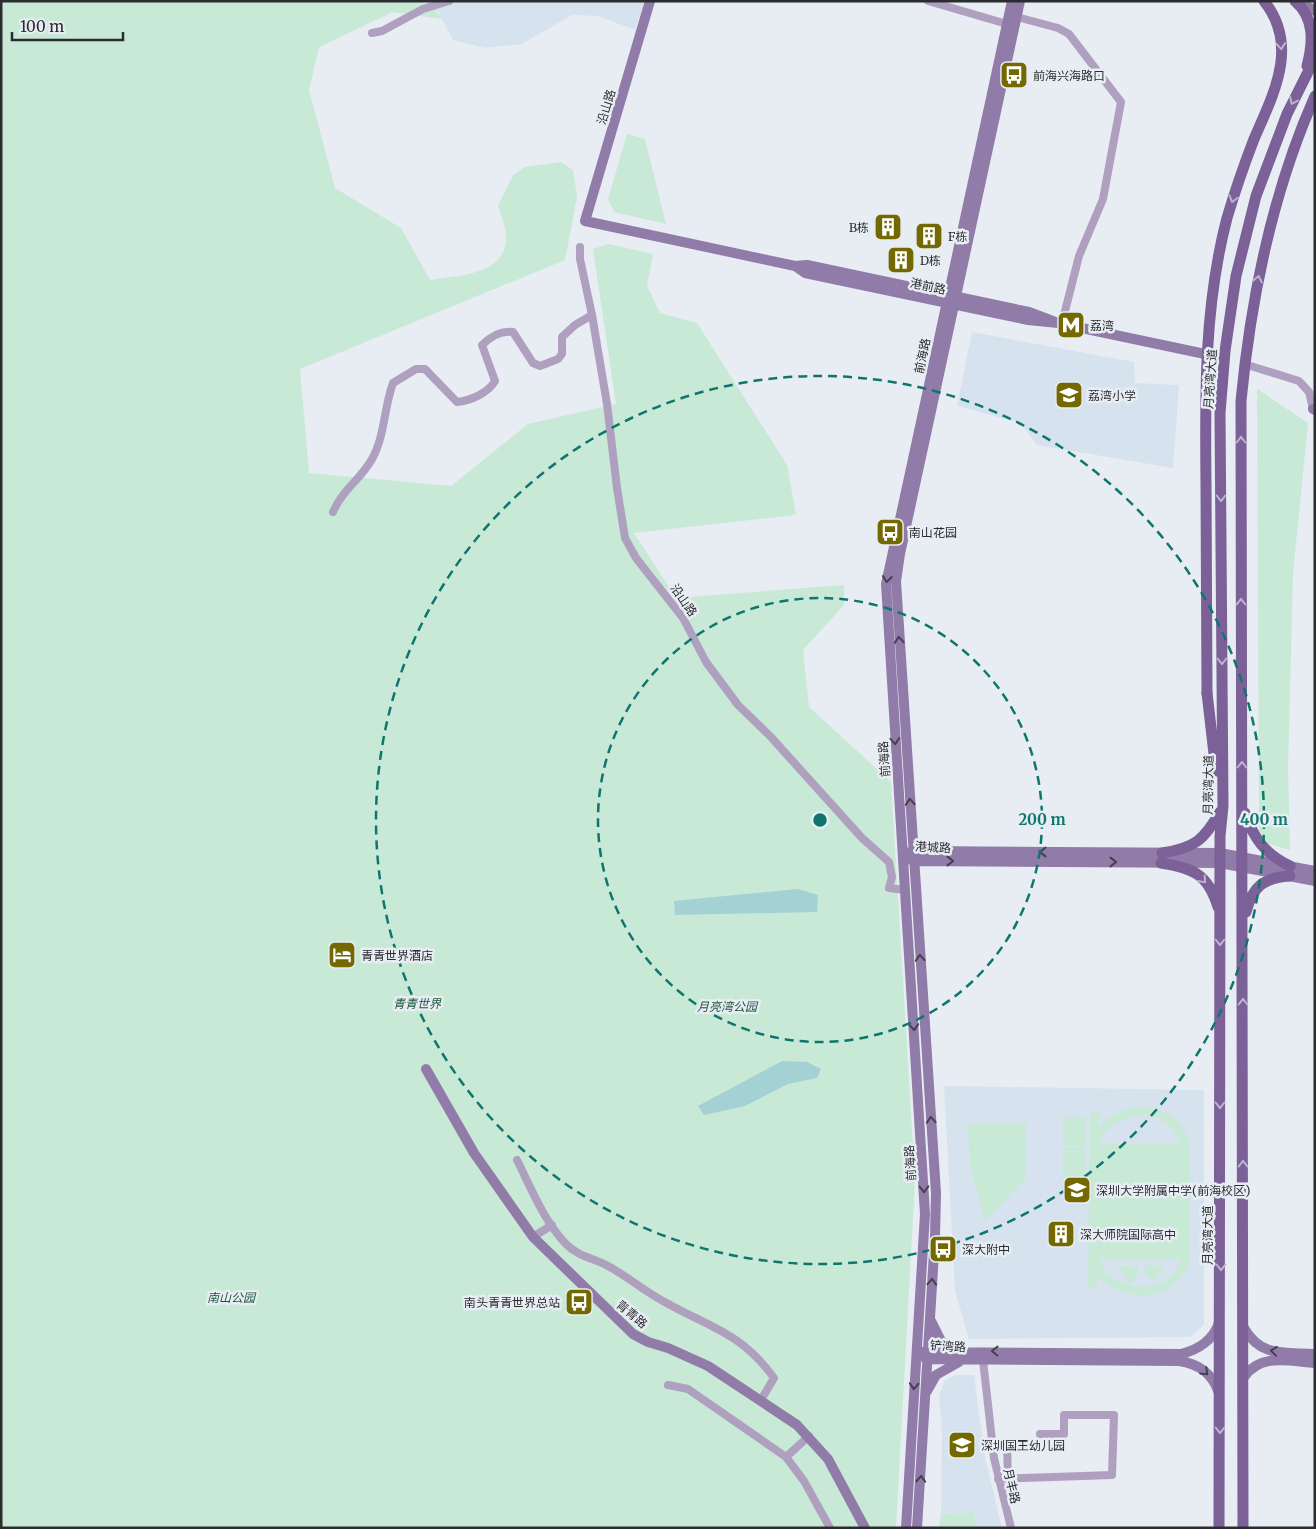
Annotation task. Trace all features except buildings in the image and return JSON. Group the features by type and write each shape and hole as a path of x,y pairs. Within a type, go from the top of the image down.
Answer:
{"main road":[{"path":"1162,858 1200,840 1210,829 1223,800 1218,780 1207,693 1207,350 1212,295 1227,219 1244,165 1276,91 1282,64 1280,31 1275,18 1264,1"},
{"path":"1295,1 1305,12 1311,30 1310,52 1301,84"},
{"name":"月亮湾大道","path":"1219,1528 1221,1320 1220,858 1223,800 1220,413 1224,358 1244,238 1271,150 1315,58"},
{"path":"1243,1528 1241,401 1253,302 1273,210 1296,143 1315,96"},
{"path":"1242,796 1249,825 1258,843 1290,871"},
{"path":"1162,858 1200,875 1213,893 1220,922"},
{"path":"1242,926 1251,896 1256,888 1265,880 1290,871"}],"street":[{"path":"372,33 382,31 423,9 449,1"},
{"name":"沿山路","path":"585,221 650,1"},
{"path":"928,1 1007,24"},
{"name":"前海路","path":"917,1528 936,1193 896,606 897,572 1012,1"},
{"name":"前海路","path":"906,1528 925,1214 886,584 1020,1"},
{"path":"1299,1 1315,11"},
{"path":"1017,17 1058,28 1070,34 1121,102 1103,199 1079,256 1060,323"},
{"name":"港前路","path":"585,221 795,266 807,265 951,300 1029,312 1060,323 1224,358"},
{"name":"沿山路","path":"580,247 580,259 592,315 625,538 636,558 683,618 706,662 738,704 770,736 862,838 889,862 892,877 888,888 905,890"},
{"path":"332,512 339,497 364,471 373,458 393,383 416,369 425,370 457,402 466,402 491,388 495,381 482,345 488,339 506,331 513,332 533,363 540,366 558,359 562,354 562,337 575,325 592,315"},
{"path":"1244,364 1300,381 1309,392 1314,409"},
{"name":"港城路","path":"903,856 1220,858 1290,871"},
{"path":"1290,871 1315,872"},
{"path":"1290,871 1315,881"},
{"name":"青青路","path":"426,1069 474,1153 533,1237 633,1334 708,1366 792,1421 809,1436 837,1473 865,1528"},
{"path":"517,1160 552,1225 566,1243 580,1255 610,1266 652,1295 714,1326 745,1345 774,1378 761,1400"},
{"path":"533,1237 552,1225"},
{"path":"930,1315 932,1326 941,1342 955,1350"},
{"name":"铲湾路","path":"927,1355 955,1350 1181,1354 1190,1352 1209,1340 1221,1320"},
{"path":"1244,1328 1251,1340 1265,1350 1315,1354"},
{"name":"铲湾路","path":"916,1353 965,1360 1190,1363 1207,1373 1217,1388 1220,1398"},
{"path":"925,1396 936,1375 952,1364 965,1360"},
{"name":"月丰路","path":"983,1360 998,1479 1011,1528"},
{"path":"1244,1377 1251,1367 1260,1362 1315,1363"},
{"path":"668,1385 688,1389 786,1457 804,1481 830,1528"},
{"path":"998,1479 1112,1475 1114,1415 1064,1415 1064,1434 1040,1434"},
{"path":"786,1457 809,1436"},
{"path":"1007,1442 1008,1479"}],"shaded area":[{"path":"417,1 645,1 635,30 598,16 572,15 522,44 485,48 453,40 438,12"},
{"name":"荔湾小学","path":"972,332 1134,362 1135,383 1179,385 1173,468 1037,445 1020,423 957,406"},
{"name":"深圳大学附属中学(前海校区)","path":"944,1086 1204,1090 1204,1325 1190,1337 969,1339 955,1291"},
{"name":"深圳国王幼儿园","path":"956,1375 974,1375 985,1457 1002,1528 977,1528 972,1512 941,1514 942,1433 939,1396 945,1380"}],"green space":[{"path":"1,1 417,1 431,8 442,19 393,12 319,47 309,90 335,188 401,228 430,280 466,275 490,266 499,259 504,249 506,236 498,206 513,175 525,167 561,162 573,170 577,197 565,260 300,369 309,473 451,486 528,424 616,404 593,249 608,244 653,254 647,286 660,313 697,323 787,465 796,515 634,533 676,598 844,585 844,605 803,650 809,707 891,782 915,1180 896,1528 1,1528"},
{"path":"627,134 645,139 666,224 614,212 608,199"},
{"path":"1257,389 1308,423 1293,573 1288,768 1290,850 1266,843 1259,829"},
{"path":"1135,1108 1149,1108 1172,1116 1183,1127 1189,1143 1190,1260 1183,1274 1174,1284 1162,1291 1149,1295 1122,1292 1098,1276 1097,1287 1088,1287 1090,1113 1099,1113 1099,1127 1118,1112","holes":["1143,1115 1156,1118 1167,1124 1175,1132 1181,1144 1099,1144 1106,1132 1116,1123 1129,1117","1099,1259 1180,1259 1175,1272 1166,1281 1154,1286 1141,1287 1115,1279 1105,1270"]},
{"path":"1063,1117 1085,1117 1085,1146 1063,1146"},
{"path":"968,1123 1026,1123 1026,1178 985,1221 970,1165"},
{"path":"1063,1148 1085,1148 1085,1177 1063,1177"},
{"path":"1143,1265 1164,1266 1153,1283 1145,1274"},
{"path":"1118,1266 1139,1266 1136,1276 1129,1284"},
{"path":"973,1512 977,1528 939,1528 941,1514"}],"water":[{"path":"798,889 818,895 817,912 675,915 674,901"},
{"path":"782,1061 807,1062 821,1069 817,1078 788,1084 745,1106 704,1115 698,1106"}],"place":[{"name":"前海兴海路口","path":"1014,75"},
{"name":"B栋","path":"888,227"},
{"name":"F栋","path":"929,236"},
{"name":"D栋","path":"901,260"},
{"name":"荔湾","path":"1071,325"},
{"name":"荔湾小学","path":"1069,395"},
{"name":"南山花园","path":"890,532"},
{"name":"青青世界酒店","path":"342,955"},
{"name":"深圳大学附属中学(前海校区)","path":"1077,1190"},
{"name":"深大师院国际高中","path":"1061,1234"},
{"name":"深大附中","path":"943,1249"},
{"name":"南头青青世界总站","path":"579,1302"},
{"name":"深圳国王幼儿园","path":"962,1445"}],"park label":[{"name":"青青世界","path":"417,1003"},
{"name":"月亮湾公园","path":"727,1006"},
{"name":"南山公园","path":"231,1297"}]}
